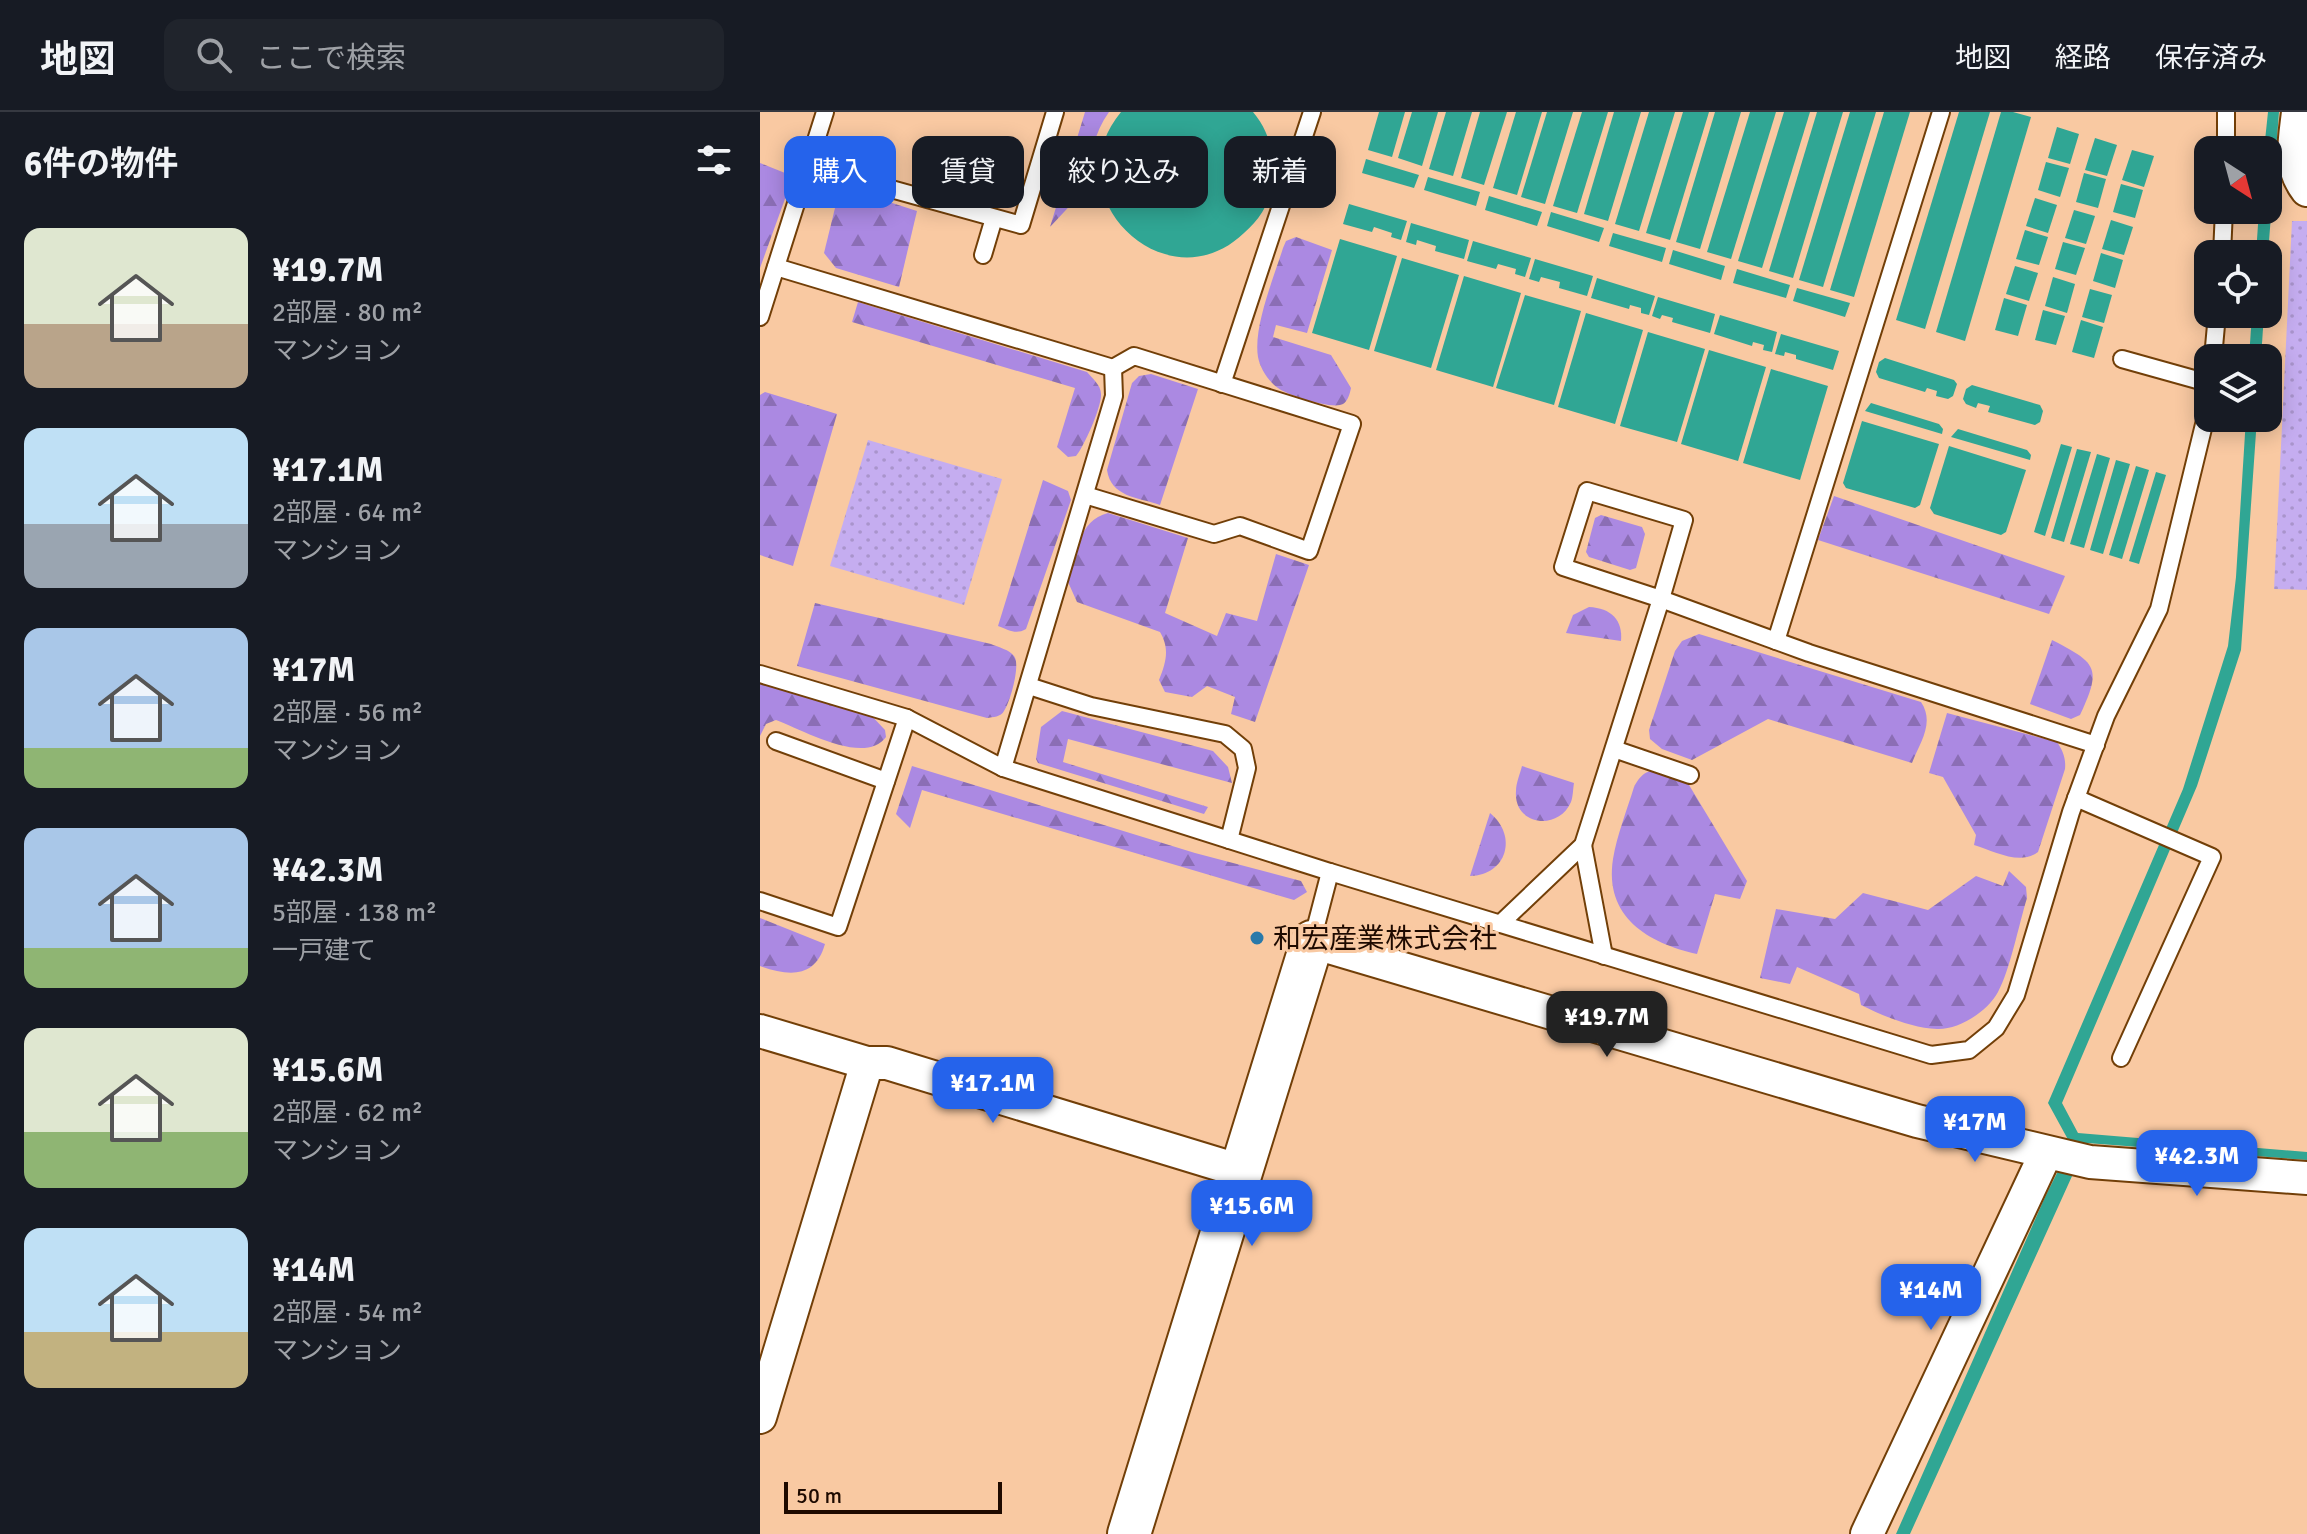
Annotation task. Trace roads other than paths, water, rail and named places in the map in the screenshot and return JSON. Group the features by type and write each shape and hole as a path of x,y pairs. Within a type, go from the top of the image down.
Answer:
{"street":[{"path":"2298,112 2293,163 2298,179 2307,190"},
{"path":"1129,1534 1312,942 1917,1121 2067,1158 2307,1178"},
{"path":"760,1031 867,1063 887,1063 1241,1171"},
{"path":"760,1417 867,1063"},
{"path":"1867,1534 2067,1158"}],"lane":[{"path":"817,136 825,112"},
{"path":"896,191 1021,225 1055,112"},
{"path":"1222,384 1312,112"},
{"path":"1776,641 1941,112"},
{"path":"2226,112 2226,136"},
{"path":"760,317 795,208"},
{"path":"983,255 994,218"},
{"path":"776,267 1113,368 1134,356 1352,424 1309,551 1240,526 1214,534 1085,495"},
{"path":"2122,359 2194,379"},
{"path":"1003,768 1114,396 1113,368"},
{"path":"760,674 907,718 1003,768 1330,872 1931,1055 1969,1050 1996,1028 2016,995 2076,798 2106,716 2159,609 2202,432"},
{"path":"1500,924 1583,845 1661,599 1684,520 1587,491 1563,567 1661,599 1776,641 2096,745"},
{"path":"1029,686 1091,706 1225,734 1243,749 1247,768 1229,840"},
{"path":"760,901 838,927 907,718"},
{"path":"776,741 886,781"},
{"path":"1614,749 1690,775"},
{"path":"2076,798 2212,857 2121,1058"},
{"path":"1583,845 1604,956"},
{"path":"1312,942 1330,872"}],"water":[{"path":"1121,112 1253,112 1267,136 1224,136 1224,208 1265,208 1244,233 1214,253 1182,257 1153,250 1127,232 1110,208 1208,208 1208,136 1108,136"},
{"path":"1379,112 1405,112 1392,157 1368,150"},
{"path":"1412,112 1438,112 1422,166 1398,158"},
{"path":"1446,112 1472,112 1453,176 1429,169"},
{"path":"1480,112 1507,112 1484,185 1461,178"},
{"path":"1516,112 1542,112 1517,195 1493,188"},
{"path":"1547,112 1573,112 1545,204 1521,197"},
{"path":"1582,112 1608,112 1577,213 1553,206"},
{"path":"1614,112 1641,112 1608,221 1584,214"},
{"path":"1649,112 1675,112 1639,231 1615,224"},
{"path":"1683,112 1709,112 1670,240 1646,233"},
{"path":"1715,112 1741,112 1700,249 1676,242"},
{"path":"1750,112 1776,112 1731,259 1707,252"},
{"path":"1784,112 1810,112 1762,268 1738,261"},
{"path":"1817,112 1843,112 1793,278 1769,271"},
{"path":"1850,112 1876,112 1823,287 1799,280"},
{"path":"1884,112 1910,112 1854,297 1830,290"},
{"path":"1959,112 1990,112 1925,329 1896,320"},
{"path":"2001,112 2031,117 1965,341 1936,332"},
{"path":"2268,112 2279,112 2277,136 2265,136"},
{"path":"2057,127 2079,134 2070,164 2048,158"},
{"path":"2095,138 2117,145 2107,176 2085,170"},
{"path":"2132,150 2154,156 2144,187 2122,180"},
{"path":"1366,159 1419,175 1414,188 1362,173"},
{"path":"2046,162 2069,168 2060,197 2038,190"},
{"path":"2084,173 2106,179 2098,208 2076,202"},
{"path":"1428,177 1480,192 1476,206 1424,190"},
{"path":"2121,184 2143,190 2135,218 2113,212"},
{"path":"1489,196 1542,212 1537,226 1485,210"},
{"path":"2035,198 2057,205 2048,233 2026,226"},
{"path":"1349,204 1407,221 1401,240 1391,237 1392,233 1374,227 1372,232 1343,224"},
{"path":"2074,210 2095,216 2086,244 2065,238"},
{"path":"1551,212 1604,228 1599,242 1547,226"},
{"path":"2111,220 2133,227 2124,255 2102,249"},
{"path":"1411,223 1469,240 1464,259 1435,251 1436,246 1417,240 1416,245 1406,242"},
{"path":"2258,224 2270,224 2269,240 2257,240"},
{"path":"2025,230 2048,237 2039,265 2016,259"},
{"path":"1613,233 1666,248 1662,262 1609,246"},
{"path":"1340,239 1397,256 1369,350 1312,333"},
{"path":"1473,241 1531,258 1525,277 1515,274 1516,269 1498,264 1496,269 1467,261"},
{"path":"2063,242 2085,248 2076,275 2055,269"},
{"path":"1673,250 1725,266 1721,280 1669,264"},
{"path":"2101,253 2123,260 2115,288 2093,281"},
{"path":"1402,258 1459,275 1431,368 1374,351"},
{"path":"1535,259 1593,276 1587,296 1559,288 1560,282 1541,277 1539,282 1529,279"},
{"path":"2015,266 2038,273 2029,301 2006,294"},
{"path":"1737,269 1790,285 1786,298 1733,283"},
{"path":"1464,276 1521,293 1493,387 1436,370"},
{"path":"2053,277 2075,284 2067,313 2045,306"},
{"path":"1597,278 1655,296 1649,315 1641,313 1641,308 1630,305 1629,309 1591,298"},
{"path":"1797,288 1850,303 1845,317 1793,301"},
{"path":"2090,289 2112,295 2104,323 2082,317"},
{"path":"1525,295 1581,311 1554,405 1496,388"},
{"path":"1658,297 1715,314 1710,333 1672,322 1673,318 1652,316"},
{"path":"2004,298 2027,305 2018,336 1995,330"},
{"path":"2043,310 2065,316 2056,345 2035,340"},
{"path":"1586,313 1643,330 1615,424 1558,407"},
{"path":"1720,315 1777,332 1772,352 1763,350 1764,345 1753,342 1752,346 1714,334"},
{"path":"2081,320 2103,327 2094,358 2072,352"},
{"path":"2251,328 2263,328 2262,344 2250,344"},
{"path":"1648,332 1705,349 1677,442 1620,426"},
{"path":"1781,334 1839,351 1833,370 1796,359 1796,355 1785,352 1784,356 1775,354"},
{"path":"1709,350 1766,367 1738,461 1681,444"},
{"path":"1885,358 1954,380 1957,384 1953,396 1948,399 1936,396 1937,391 1927,388 1925,392 1879,378 1876,372 1879,362"},
{"path":"1771,369 1828,386 1800,480 1743,463"},
{"path":"1972,385 2040,405 2043,411 2040,422 2035,425 1988,412 1990,406 1978,403 1976,408 1966,404 1963,399 1966,389"},
{"path":"1871,403 1939,424 1942,434 1865,411"},
{"path":"1862,421 1939,444 1920,505 1915,508 1846,488 1843,483"},
{"path":"1958,429 2027,450 2030,460 1951,437"},
{"path":"2245,432 2256,432 2241,650 2197,786 2062,1103 2078,1133 2307,1152 2307,1160 2087,1143 1910,1534 1896,1534 2071,1145 2048,1103 2183,789 2228,646 2236,577"},
{"path":"2061,444 2072,447 2045,536 2034,532"},
{"path":"1949,446 2026,470 2006,532 2001,535 1934,514 1930,508"},
{"path":"2077,449 2091,452 2064,542 2051,538"},
{"path":"2097,454 2110,458 2084,548 2070,544"},
{"path":"2116,460 2130,464 2103,554 2090,550"},
{"path":"2136,466 2149,470 2122,559 2109,555"},
{"path":"2156,472 2166,475 2139,564 2129,561"}],"place":[{"name":"和宏産業株式会社","path":"1257,938"}]}
